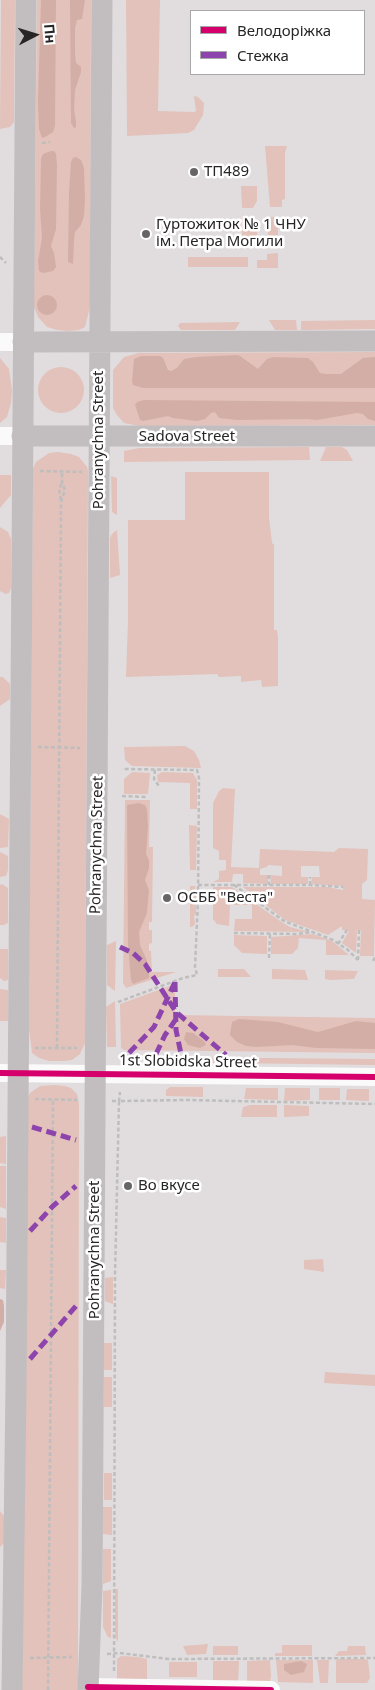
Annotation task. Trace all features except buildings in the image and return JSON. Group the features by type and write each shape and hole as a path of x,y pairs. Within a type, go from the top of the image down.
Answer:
{"main road":[{"path":"8,1687 16,1386 9,1073 20,746 26,0"},
{"name":"Pohranychna Street","path":"88,1689 92,1570 102,0"},
{"path":"23,342 375,341"},
{"name":"Sadova Street","path":"22,436 375,436"}],"street":[{"path":"0,342 23,342"},
{"name":"Sadova Street","path":"0,436 22,436"},
{"name":"1st Slobidska Street","path":"9,1073 375,1077"},
{"path":"88,1689 271,1690"}],"path":[{"path":"33,471 88,471"},
{"path":"61,502 65,490 62,483 62,472"},
{"path":"56,1048 61,502 59,489 62,483"},
{"path":"20,746 87,748"},
{"path":"118,1002 183,978 197,975 195,966 197,947 199,778 197,770 122,770"},
{"path":"154,770 154,779 159,786"},
{"path":"122,796 148,797"},
{"path":"269,876 269,885"},
{"path":"310,877 310,885"},
{"path":"198,885 310,885 343,888"},
{"path":"234,885 284,921 338,944 348,950 358,960 359,930"},
{"path":"338,944 347,930"},
{"path":"234,933 298,934 313,932"},
{"path":"269,958 270,933"},
{"path":"30,1048 83,1049"},
{"path":"113,1653 115,1275 120,1092"},
{"path":"27,1099 79,1100"},
{"path":"48,1690 53,1099"},
{"path":"108,1101 187,1100 375,1104"},
{"path":"103,1654 113,1653 170,1659 375,1658"},
{"path":"22,1658 79,1656"}],"shaded area":[{"path":"1,0 15,0 14,122 10,127 0,129"},
{"path":"37,0 91,0 90,307 85,327 79,330 57,330 47,327 38,317 34,307"},
{"path":"41,0 56,0 55,126 53,132 42,138 39,129 38,102"},
{"path":"70,0 85,0 82,19 77,20 75,28 76,63 81,67 81,72 75,90 74,110 76,127 74,128 71,123"},
{"path":"126,0 160,0 158,111 194,112 196,111 194,96 198,97 204,103 203,115 194,130 188,133 127,136"},
{"path":"265,146 287,146 285,153 285,199 282,200 282,207 270,207"},
{"path":"54,151 56,154 57,164 56,229 51,246 56,267 53,271 43,273 39,271 38,261 42,238 40,209 41,158 43,154"},
{"path":"76,157 81,160 84,168 85,200 84,216 81,225 75,232 73,264 68,262 69,193 71,162"},
{"path":"241,186 257,186 257,201 253,208 242,208"},
{"path":"242,217 254,221 257,225 257,234 256,240 249,247 242,248"},
{"path":"268,217 278,217 278,248 268,248 268,228 271,226 271,221 268,220"},
{"path":"278,253 278,268 257,268 257,260 267,260 267,254"},
{"path":"188,257 248,257 248,267 188,267"},
{"path":"47,295 54,298 57,305 54,312 47,315 40,312 37,305 40,298"},
{"path":"269,320 296,320 297,330 275,330"},
{"path":"375,320 375,329 301,330 301,321"},
{"path":"240,322 235,330 181,330 178,326 180,323"},
{"path":"375,352 375,425 140,426 124,423 113,408 113,370 124,357 138,353"},
{"path":"237,355 258,369 267,359 273,357 308,358 320,373 326,374 341,374 363,358 375,357 375,388 143,388 133,385 134,359 141,356 160,356 163,358 168,370 171,371 177,368 184,359"},
{"path":"0,358 9,369 12,390 7,417 0,423"},
{"path":"57,367 65,367 74,371 80,377 84,390 80,403 74,409 65,413 57,413 48,409 42,403 38,394 38,386 42,377 48,371"},
{"path":"144,400 375,402 375,421 368,419 363,414 357,413 317,420 237,420 219,418 215,412 205,419 197,421 168,416 143,421 140,420 135,405 137,402"},
{"path":"309,447 310,460 124,462 124,451 139,448"},
{"path":"326,447 342,447 347,450 353,461 320,461"},
{"path":"58,452 79,457 88,471 85,1043 80,1054 72,1060 49,1061 39,1058 32,1053 29,1029 33,468 36,462 49,453"},
{"path":"185,472 269,472 269,517 272,543 274,545 274,630 277,630 278,637 278,686 262,687 261,680 241,682 241,676 219,677 217,674 126,677 128,520 185,520"},
{"path":"0,475 11,475 11,495 0,508"},
{"path":"111,476 117,478 117,515 112,512"},
{"path":"0,527 8,532 11,539 11,588 9,593 6,594 0,591"},
{"path":"117,530 120,575 110,578 110,538"},
{"path":"0,677 3,677 10,684 10,699 0,706"},
{"path":"185,746 194,751 201,768 132,766 125,760 124,747"},
{"path":"132,772 150,773 148,794 124,794 124,779"},
{"path":"162,772 193,773 197,780 197,809 190,809 190,783 158,782 157,775"},
{"path":"223,788 235,789 231,867 259,868 260,849 334,852 339,848 368,849 367,880 362,884 362,899 375,900 374,956 360,956 361,930 357,930 356,953 342,943 349,931 342,930 342,926 328,935 285,920 243,887 328,887 343,890 343,886 311,884 312,877 320,877 319,866 301,866 301,877 308,877 308,884 271,884 270,875 282,876 282,866 268,865 260,869 260,875 268,875 268,884 243,883 243,874 233,874 232,882 213,882 219,879 219,871 226,870 226,860 219,860 219,851 213,848 213,803 219,791"},
{"path":"125,800 150,800 149,847 153,847 152,922 149,922 149,930 152,930 152,943 149,944 149,951 151,951 152,972 176,972 126,988 123,983"},
{"path":"139,803 145,805 147,809 146,854 149,860 149,868 145,880 149,890 147,913 139,932 140,945 147,961 149,978 133,984 128,945 127,805"},
{"path":"0,814 9,819 8,847 0,848"},
{"path":"189,825 197,826 196,870 190,870"},
{"path":"0,852 8,856 8,870 6,876 0,877"},
{"path":"2,884 8,888 8,923 0,925 0,885"},
{"path":"190,886 195,886 196,892 195,924 192,927 190,927"},
{"path":"213,887 232,887 283,923 309,932 234,931 235,919 252,919 252,905 230,905 229,926 217,924 213,919"},
{"path":"313,934 332,941 349,955 326,955 326,940 299,938 298,948 292,954 271,954 271,937"},
{"path":"234,935 267,936 267,954 242,953 234,945"},
{"path":"116,941 115,991 107,985 107,945"},
{"path":"0,949 8,949 8,980 4,981 0,978"},
{"path":"218,969 244,969 251,977 218,977"},
{"path":"272,969 305,970 308,980 272,979"},
{"path":"325,970 358,971 354,979 330,980 325,979"},
{"path":"175,984 175,1015 375,1018 375,1053 124,1050 121,1048 120,1004"},
{"path":"0,989 8,990 8,1021 0,1021"},
{"path":"115,1001 116,1047 107,1047 106,1007"},
{"path":"239,1019 278,1022 318,1032 356,1021 375,1023 375,1049 316,1048 292,1045 246,1046 237,1042 230,1035 232,1022"},
{"path":"186,1032 193,1033 204,1041 206,1045 200,1048 188,1045 184,1039"},
{"path":"158,1057 375,1059 375,1065 158,1062"},
{"path":"54,1085 71,1088 77,1094 79,1104 78,1690 22,1690 27,1099 30,1093 40,1086"},
{"path":"170,1087 203,1087 203,1097 166,1096 166,1090"},
{"path":"246,1088 278,1088 278,1100 244,1099"},
{"path":"285,1088 310,1088 310,1100 284,1101"},
{"path":"319,1088 340,1088 340,1100 319,1100"},
{"path":"347,1089 369,1089 369,1101 346,1100"},
{"path":"250,1105 277,1105 277,1117 241,1117 243,1107"},
{"path":"284,1105 309,1106 309,1116 284,1117"},
{"path":"6,1136 6,1164 0,1163 0,1137"},
{"path":"0,1166 6,1166 6,1209 0,1207"},
{"path":"0,1217 6,1218 6,1243 0,1242"},
{"path":"323,1259 324,1272 304,1269 304,1260"},
{"path":"0,1270 6,1270 5,1289 0,1288"},
{"path":"113,1277 113,1304 105,1301 105,1278"},
{"path":"0,1299 3,1300 4,1322 0,1331"},
{"path":"104,1343 112,1343 112,1370 104,1370"},
{"path":"325,1372 375,1375 375,1386 324,1383"},
{"path":"104,1377 112,1377 112,1407 104,1407"},
{"path":"104,1473 112,1473 112,1500 104,1500"},
{"path":"103,1507 112,1507 112,1535 103,1534"},
{"path":"0,1511 4,1516 4,1543 0,1547"},
{"path":"103,1549 111,1549 111,1581 103,1584"},
{"path":"115,1589 118,1589 118,1642 115,1637"},
{"path":"111,1590 111,1638 108,1637 103,1627 103,1591"},
{"path":"208,1644 206,1654 187,1655 183,1646"},
{"path":"282,1645 312,1645 312,1656 275,1656 275,1653 282,1653"},
{"path":"213,1646 238,1646 238,1655 213,1655"},
{"path":"348,1646 365,1646 366,1655 335,1656 339,1651 347,1651"},
{"path":"121,1656 147,1659 147,1682 117,1682 117,1659"},
{"path":"338,1659 368,1660 370,1678 367,1683 336,1683 336,1661"},
{"path":"270,1660 270,1682 247,1682 247,1661"},
{"path":"276,1660 313,1660 313,1683 278,1682"},
{"path":"317,1660 329,1660 328,1683 320,1683"},
{"path":"213,1661 239,1661 238,1682 213,1682"},
{"path":"301,1661 307,1664 304,1672 291,1675 284,1670 284,1664"},
{"path":"169,1662 197,1662 197,1677 169,1677"}],"marked path":[{"path":"120,947 133,953 145,964 176,1012 226,1055"},
{"path":"175,982 176,1030 181,1054"},
{"path":"129,1053 154,1027 175,982"},
{"path":"156,1054 165,1035 176,1019"},
{"path":"32,1127 76,1140"},
{"path":"30,1231 53,1206 76,1186"},
{"path":"30,1359 76,1306"}],"cycle path":[{"path":"0,1073 375,1077"},
{"path":"88,1687 271,1690"}],"place":[{"name":"ТП489","path":"194,172"},
{"name":"Гуртожиток № 1 ЧНУ ім. Петра Могили","path":"146,234"},
{"name":"ОСББ \"Веста\"","path":"167,898"},
{"name":"Во вкусе","path":"128,1186"}]}
